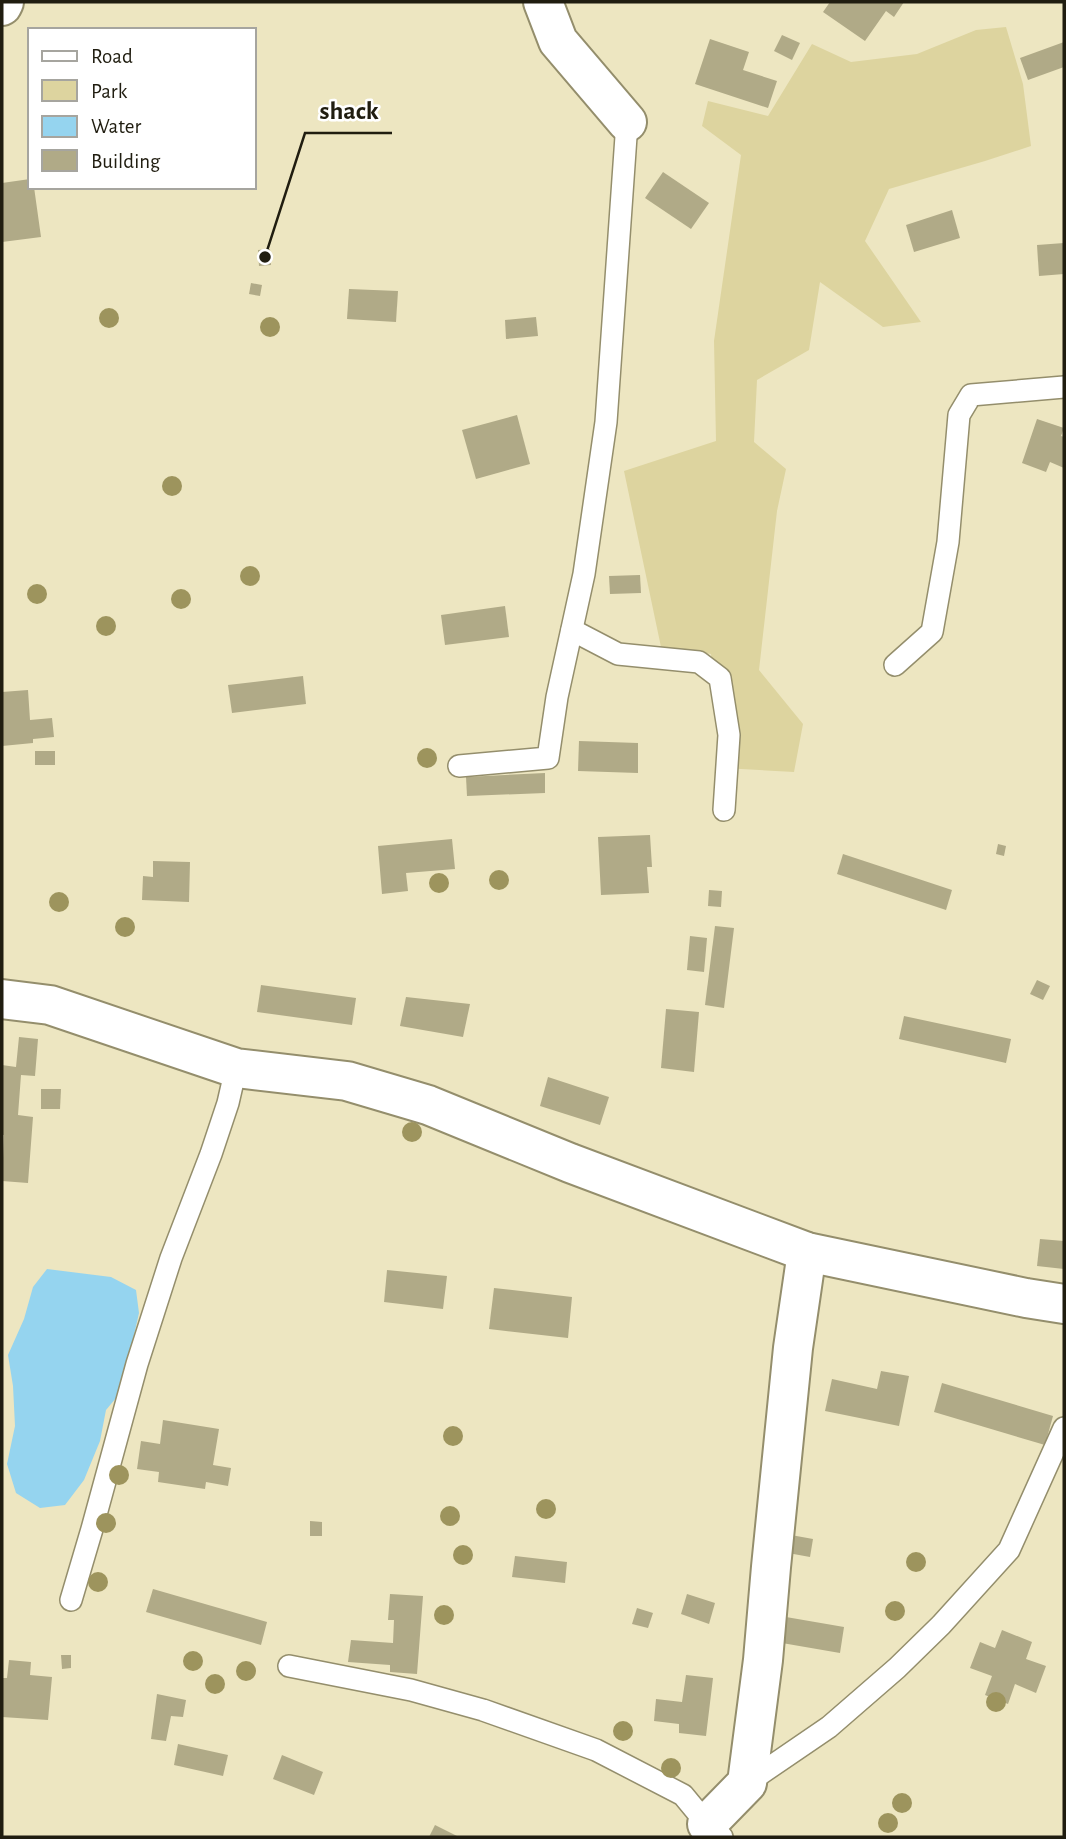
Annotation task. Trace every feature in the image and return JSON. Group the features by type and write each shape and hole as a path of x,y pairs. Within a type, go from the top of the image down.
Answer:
{"street":[{"path":"543,2 558,41 627,122"},
{"path":"2,999 50,1005 236,1068 347,1081 428,1105 569,1163 807,1252 1064,1304"},
{"path":"709,1833 747,1783 763,1660 792,1362 807,1252"}],"lane":[{"path":"459,765 548,758 557,697 584,574 606,422 627,122"},
{"path":"895,666 932,632 948,541 959,415 971,395 1064,387"},
{"path":"572,631 618,654 699,662 720,678 729,735 724,810"},
{"path":"71,1600 137,1364 171,1258 220,1129 236,1068"},
{"path":"747,1783 829,1727 897,1668 941,1625 1009,1550 1064,1428"},
{"path":"289,1666 411,1690 483,1710 596,1750 682,1795 709,1833"}],"green space":[{"path":"1006,27 1023,84 1031,146 889,189 865,241 921,322 883,327 820,282 809,350 757,380 754,442 786,469 777,511 759,670 803,724 794,772 723,768 711,654 661,647 624,471 716,441 714,341 741,155 702,126 708,101 768,116 812,44 851,62 917,54 976,30"}],"water":[{"path":"47,1269 111,1277 136,1290 139,1313 121,1392 106,1410 100,1441 84,1480 65,1505 40,1508 16,1493 7,1464 15,1426 8,1355 24,1319 33,1287"}],"building":[{"path":"830,2 904,2 894,17 886,11 865,41 823,12"},
{"path":"782,35 800,43 792,60 774,51"},
{"path":"710,39 749,52 743,70 777,81 768,108 695,84"},
{"path":"1064,42 1064,67 1028,80 1020,58"},
{"path":"663,172 709,203 691,229 645,198"},
{"path":"28,179 28,189 34,189 41,237 2,242 2,183"},
{"path":"952,210 960,238 914,252 906,225"},
{"path":"1064,243 1064,274 1039,276 1037,245"},
{"path":"270,249 271,265 259,266 258,250"},
{"path":"251,283 262,285 260,296 249,294"},
{"path":"349,289 398,291 396,322 347,319"},
{"path":"536,317 538,336 506,339 505,320"},
{"path":"517,415 530,464 476,479 462,430"},
{"path":"1037,419 1064,428 1061,436 1064,437 1064,468 1050,462 1046,472 1022,463"},
{"path":"640,575 641,593 610,594 609,576"},
{"path":"505,606 509,637 445,645 441,615"},
{"path":"303,676 306,704 232,713 228,685"},
{"path":"28,690 30,720 52,718 54,737 33,739 33,743 2,746 2,692"},
{"path":"579,741 638,743 638,773 578,771"},
{"path":"35,751 55,751 55,765 35,765"},
{"path":"545,773 545,793 467,796 466,777"},
{"path":"650,835 652,867 647,867 649,893 601,895 598,837"},
{"path":"452,839 455,869 406,873 408,891 382,894 378,846"},
{"path":"998,844 1006,846 1004,856 996,854"},
{"path":"843,854 952,890 946,910 837,874"},
{"path":"153,861 190,862 189,902 142,900 143,876 153,877"},
{"path":"709,890 722,891 721,907 708,906"},
{"path":"715,926 734,928 724,1008 705,1005"},
{"path":"690,936 707,938 704,972 687,970"},
{"path":"1037,980 1050,986 1043,1000 1030,994"},
{"path":"261,985 356,998 352,1025 257,1012"},
{"path":"406,997 470,1004 463,1037 400,1026"},
{"path":"666,1009 699,1012 694,1072 661,1068"},
{"path":"904,1016 1011,1039 1006,1063 899,1039"},
{"path":"19,1037 38,1039 35,1076 21,1075 18,1115 33,1117 28,1183 2,1181 2,1065 16,1067"},
{"path":"548,1077 609,1097 600,1125 540,1106"},
{"path":"41,1089 61,1089 60,1109 41,1109"},
{"path":"1040,1239 1064,1241 1064,1269 1037,1266"},
{"path":"387,1270 447,1276 443,1309 384,1302"},
{"path":"494,1288 572,1297 568,1338 489,1329"},
{"path":"881,1371 909,1376 899,1426 825,1411 832,1379 877,1389"},
{"path":"942,1383 1053,1416 1045,1445 934,1412"},
{"path":"163,1420 219,1429 213,1465 231,1468 228,1486 206,1482 205,1489 158,1482 159,1472 137,1469 141,1441 160,1444"},
{"path":"310,1521 322,1522 322,1536 310,1536"},
{"path":"791,1535 813,1539 810,1557 788,1553"},
{"path":"515,1556 567,1562 565,1583 512,1577"},
{"path":"153,1589 267,1622 261,1645 146,1612"},
{"path":"390,1594 423,1596 417,1674 390,1672 390,1665 348,1662 351,1640 393,1643 394,1620 388,1620"},
{"path":"687,1594 715,1603 709,1624 681,1614"},
{"path":"637,1608 653,1613 648,1628 632,1624"},
{"path":"786,1617 844,1627 840,1653 782,1643"},
{"path":"1002,1630 1032,1642 1026,1659 1046,1666 1036,1693 1015,1684 1008,1704 985,1695 992,1676 970,1668 980,1642 995,1648"},
{"path":"61,1655 71,1655 71,1668 62,1669"},
{"path":"9,1660 31,1662 30,1675 52,1677 48,1720 2,1717 2,1678 7,1678"},
{"path":"686,1675 713,1678 706,1736 679,1733 679,1724 654,1721 656,1699 682,1702"},
{"path":"157,1694 186,1700 183,1717 171,1716 166,1741 151,1739"},
{"path":"178,1744 228,1755 223,1776 174,1765"},
{"path":"282,1755 323,1772 314,1795 273,1779"},
{"path":"435,1825 459,1837 429,1837"}],"place":[{"name":"shack","path":"265,257"}]}
